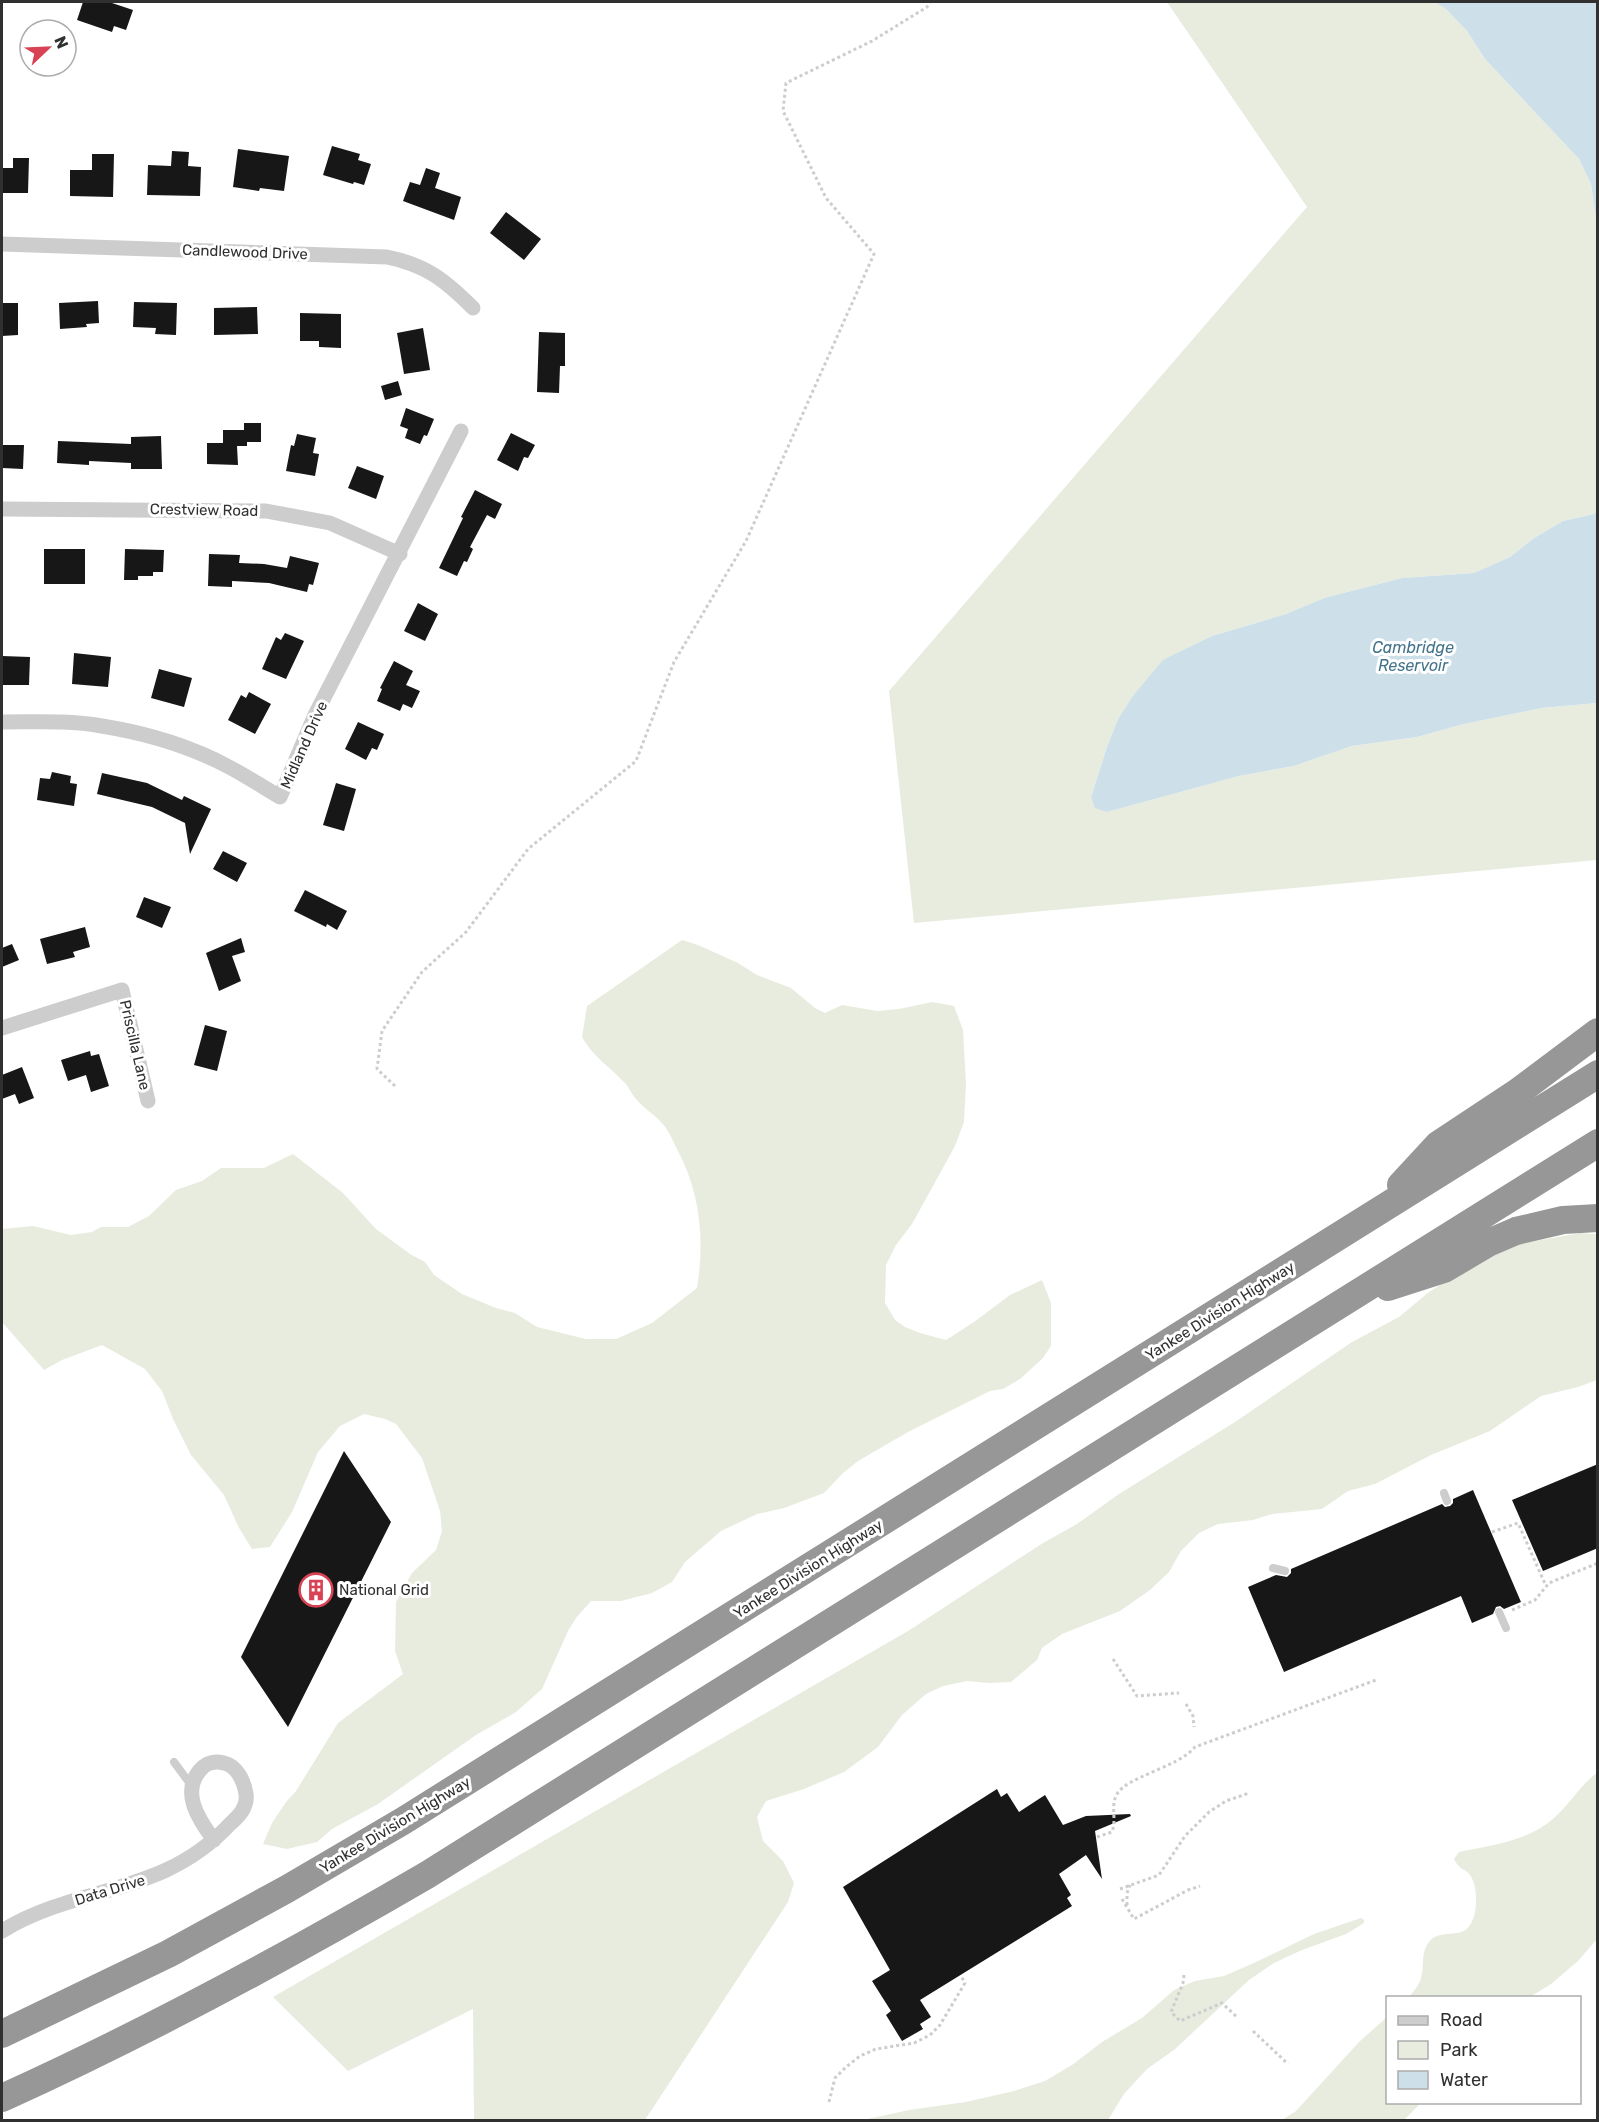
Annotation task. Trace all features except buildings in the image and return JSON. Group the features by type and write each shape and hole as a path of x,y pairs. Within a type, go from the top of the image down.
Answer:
{"highway":[{"path":"1376,1213 1438,1145 1518,1092 1598,1032"},
{"name":"Yankee Division Highway","path":"2,2034 168,1953 287,1889 404,1821 1598,1074"},
{"path":"2,2098 190,2007 309,1943 427,1875 1598,1143"},
{"path":"1347,1301 1444,1269 1488,1243 1516,1231 1563,1220 1598,1218"}],"street":[{"name":"Candlewood Drive","path":"2,244 387,257 409,262 429,271 450,285 473,308"},
{"name":"Midland Drive","path":"2,722 101,726 141,734 228,766 280,797 315,716 461,431"},
{"name":"Crestview Road","path":"2,509 266,511 330,523 400,554"},
{"name":"Priscilla Lane","path":"2,1028 122,990 148,1101"},
{"name":"Data Drive","path":"2,1931 45,1910 127,1887 166,1872 192,1858 243,1811 247,1798 245,1786 239,1774 230,1764 217,1761 206,1765 197,1773 191,1785"},
{"path":"191,1785 195,1810 200,1822 214,1840"}],"lane":[{"path":"1444,1492 1447,1501"},
{"path":"1273,1568 1285,1571"},
{"path":"1500,1613 1506,1628"},
{"path":"174,1762 191,1785"}],"path":[{"path":"395,1086 377,1069 382,1031 422,972 466,932 528,849 636,761 674,662 746,541 874,254 826,198 783,111 786,83 872,41 927,7 930,2"},
{"path":"1492,1532 1518,1522 1546,1586"},
{"path":"1500,1613 1535,1600 1552,1581 1598,1563"},
{"path":"1113,1659 1137,1696 1179,1693"},
{"path":"1097,1837 1112,1832 1116,1797 1127,1785 1167,1766 1190,1753 1195,1747 1376,1680"},
{"path":"1186,1704 1194,1716 1194,1727"},
{"path":"1120,1889 1130,1884 1151,1880 1159,1875 1185,1836 1209,1812 1226,1801 1249,1793"},
{"path":"1128,1909 1126,1899 1130,1884"},
{"path":"1122,1899 1134,1919 1200,1886"},
{"path":"1184,1975 1171,2012 1180,2021 1222,2003 1238,2018"},
{"path":"829,2102 835,2078 853,2061 876,2049 914,2043 935,2031 965,1983 961,1976"},
{"path":"1253,2031 1288,2064"}],"green space":[{"path":"1167,2 1435,2 1446,9 1467,31 1485,59 1579,159 1591,184 1595,212 1598,215 1597,511 1594,514 1563,521 1534,538 1510,557 1474,573 1402,578 1324,598 1286,614 1212,636 1145,683 1132,697 1118,719 1091,797 1107,812 1239,776 1294,766 1352,746 1417,737 1464,724 1542,708 1597,703 1597,860 914,923 889,691 1307,207"},
{"path":"682,940 698,945 738,963 757,975 791,988 815,1008 825,1013 842,1005 877,1011 932,1002 954,1006 963,1030 966,1084 964,1122 955,1146 912,1224 896,1245 886,1265 885,1303 895,1320 905,1327 946,1340 1010,1295 1042,1280 1051,1303 1051,1346 1043,1358 1020,1379 1003,1389 990,1391 908,1432 858,1461 824,1493 784,1508 757,1514 721,1531 685,1562 672,1582 652,1593 621,1601 591,1601 568,1631 542,1689 516,1712 476,1735 378,1804 332,1829 317,1842 287,1849 263,1844 272,1823 296,1791 338,1723 403,1674 395,1651 396,1602 412,1573 436,1550 442,1531 440,1511 422,1458 396,1424 385,1419 364,1414 340,1426 318,1452 292,1512 270,1547 252,1549 239,1528 224,1495 191,1455 162,1391 145,1369 102,1345 62,1360 44,1370 2,1322 2,1229 33,1226 71,1235 92,1232 101,1227 128,1227 149,1216 176,1190 202,1181 221,1168 264,1168 293,1154 343,1193 376,1229 425,1262 434,1275 462,1294 515,1313 537,1327 586,1339 616,1339 652,1323 697,1288 700,1252 699,1216 685,1165 668,1131 633,1096 626,1084 596,1056 582,1037 587,1006"},
{"path":"1580,1233 1597,1234 1597,1380 1541,1396 1490,1431 1431,1455 1375,1484 1348,1491 1322,1509 1272,1514 1253,1520 1218,1524 1199,1533 1181,1551 1169,1572 1150,1590 1120,1611 1062,1634 1042,1648 1037,1660 1011,1682 967,1681 943,1686 926,1694 902,1715 878,1747 844,1772 804,1789 766,1801 757,1817 763,1841 783,1861 794,1883 788,1902 645,2120 474,2120 473,2009 348,2071 273,1997 908,1631 1043,1543 1077,1524 1119,1494 1235,1422 1352,1342 1399,1317 1429,1292 1462,1271 1491,1255 1519,1244"},
{"path":"1597,1773 1597,1939 1578,1961 1551,1984 1532,1996 1410,1996 1420,1980 1426,1946 1429,1942 1436,1936 1464,1931 1473,1921 1476,1904 1475,1888 1470,1875 1458,1866 1454,1859 1459,1852 1510,1841 1534,1832 1555,1817"},
{"path":"1361,1918 1364,1923 1346,1934 1274,1963 1249,1980 1174,2050 1147,2069 1124,2094 1108,2120 863,2120 909,2110 966,2102 1045,2081 1142,2018 1174,1990 1195,1981 1224,1976 1314,1934"},
{"path":"1386,2018 1386,2104 1420,2104 1404,2120 1282,2120 1296,2111 1359,2042"}],"water":[{"path":"1435,2 1597,2 1597,215 1591,184 1579,159 1485,59 1467,31 1446,9"},
{"name":"Cambridge Reservoir","path":"1597,511 1597,703 1542,708 1464,724 1417,737 1352,746 1294,766 1239,776 1107,812 1095,808 1091,797 1118,719 1132,697 1163,660 1212,636 1286,614 1324,598 1402,578 1474,573 1510,557 1534,538 1563,521 1594,514"}],"place":[{"name":"National Grid","path":"316,1590"}]}
